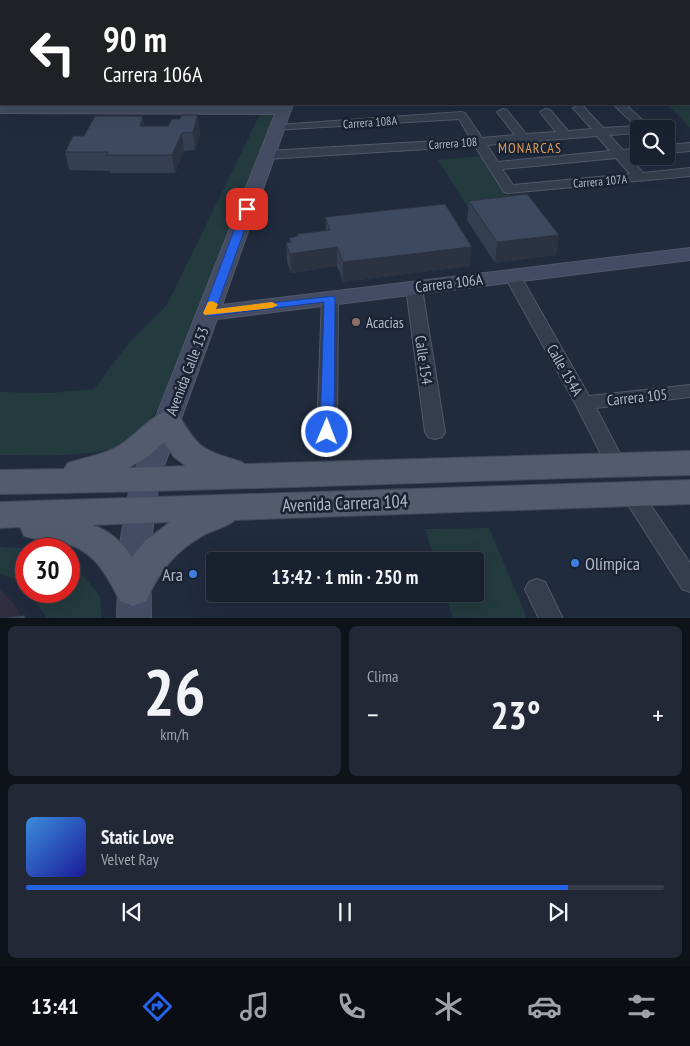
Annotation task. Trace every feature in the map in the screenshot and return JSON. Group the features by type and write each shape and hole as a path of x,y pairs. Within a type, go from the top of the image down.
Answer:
{"main road":[{"path":"15,481 92,468 114,462 140,448 168,421 180,444 196,460 211,466 258,475"},
{"name":"Avenida Carrera 104","path":"0,514 142,495 258,475 690,464"},
{"name":"Avenida Carrera 104","path":"15,481 242,506 690,492"},
{"path":"133,604 139,573 163,545 190,526 242,506"},
{"path":"0,521 69,530 92,539 113,555 133,604"}],"street":[{"path":"621,106 636,120"},
{"path":"0,108 285,107"},
{"name":"Avenida Calle 153","path":"133,604 142,495 285,107"},
{"path":"580,108 640,177"},
{"path":"503,112 522,138"},
{"path":"546,112 565,135"},
{"name":"Carrera 108A","path":"278,128 462,117 477,142"},
{"path":"371,128 429,124 439,144"},
{"name":"Carrera 108","path":"268,155 477,142 630,130"},
{"path":"477,142 493,166 630,153"},
{"path":"675,148 690,147"},
{"name":"Carrera 107A","path":"493,166 509,189 690,172"},
{"name":"Carrera 106A","path":"209,313 690,254"},
{"name":"Calle 154A","path":"512,276 584,403 616,465"},
{"name":"Calle 154","path":"414,288 435,432"},
{"path":"327,432 330,298"},
{"name":"Carrera 105","path":"584,403 690,391"},
{"path":"632,494 690,582"},
{"path":"537,589 551,618"}],"shaded area":[{"path":"0,589 14,604 23,618 0,618"}],"green space":[{"path":"668,105 690,105 690,128"},
{"path":"261,112 281,113 163,402 151,418 127,442 101,451 66,455 0,455 0,392 51,393 94,389 128,344 167,305"},
{"path":"483,156 516,203 468,208 438,160"},
{"path":"489,528 527,618 453,618 448,602 484,602 484,552 432,552 425,529"},
{"path":"0,547 15,548 15,580 0,573"},
{"path":"80,573 100,597 102,618 46,618 36,603 80,603"}],"building":[{"path":"181,115 198,115 193,132 182,133 172,155 107,155 108,152 65,152 73,136 84,136 95,116 143,116 140,126 168,126 172,119 180,119"},
{"path":"527,194 559,235 497,242 469,201"},
{"path":"445,204 472,247 343,262 337,247 290,254 286,243 291,242 289,238 298,236 298,234 330,230 325,217"},
{"path":"25,615 25,618 0,618"}],"slow traffic":[{"path":"212,304 209,313 272,305"}],"place":[{"name":"Acacias","path":"356,322"},
{"name":"Olímpica","path":"575,563"},
{"name":"Ara","path":"193,574"}],"district":[{"name":"MONARCAS","path":"530,148"}],"route":[{"path":"247,209 209,313 330,298 327,432"}]}
